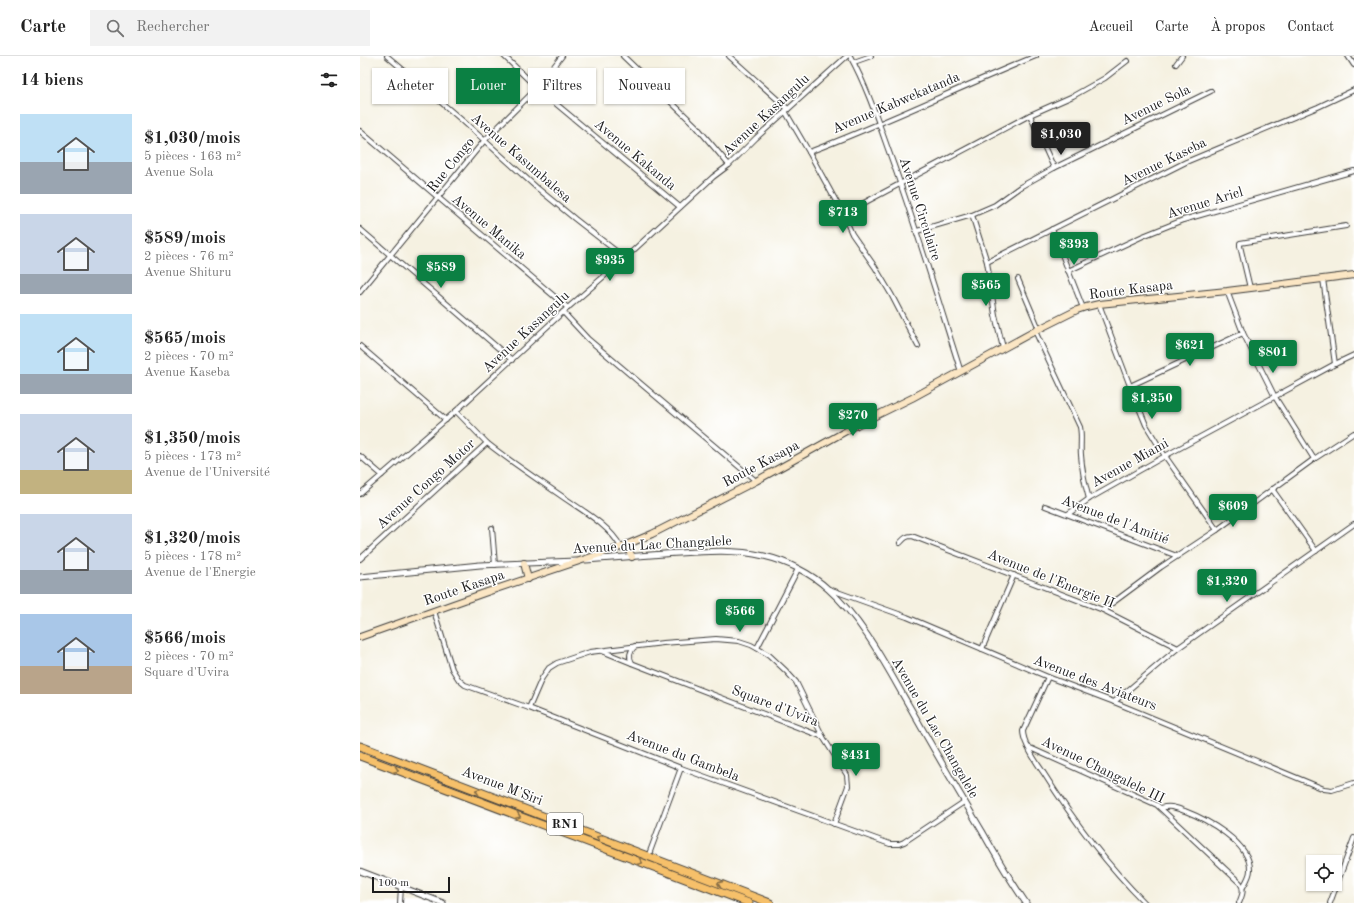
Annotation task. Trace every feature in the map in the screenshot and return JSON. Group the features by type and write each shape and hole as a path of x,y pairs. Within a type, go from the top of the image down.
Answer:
{"highway":[{"name":"Avenue M'Siri","path":"360,746 770,903"},
{"name":"Avenue M'Siri","path":"360,756 749,903"}],"main road":[{"name":"Route Kasapa","path":"360,637 583,561 652,534 756,481 857,425 912,398 1037,330 1083,308 1100,304 1227,291 1354,275"},
{"path":"629,544 629,550 632,557"},
{"path":"524,563 528,579"}],"street":[{"name":"Avenue Kasumbalesa","path":"386,56 575,219 625,258"},
{"name":"Avenue Kakanda","path":"504,56 528,79"},
{"name":"Rue Congo","path":"553,68 562,56"},
{"path":"623,56 696,126 729,165"},
{"path":"729,56 786,110 843,214 852,234 875,267 891,294 918,346"},
{"name":"Avenue Kasangulu","path":"360,494 446,420 563,312 625,258 713,177 729,165 786,110 849,56"},
{"name":"Avenue Circulaire","path":"849,56 854,62 901,184 961,372"},
{"path":"854,62 871,56"},
{"name":"Avenue Kabwekatanda","path":"809,152 862,132 1036,56"},
{"path":"1176,64 1182,56"},
{"path":"1348,56 1354,65"},
{"path":"843,214 1030,115 1073,96 1099,82 1128,61"},
{"name":"Avenue Kaseba","path":"987,262 1186,162 1312,110 1354,90"},
{"name":"Avenue Sola","path":"917,231 972,215 995,205 1020,187 1054,168 1211,91"},
{"name":"Rue Congo","path":"360,292 484,141 528,97"},
{"name":"Avenue Kakanda","path":"556,104 680,207"},
{"path":"1030,115 1054,168"},
{"name":"Avenue Manika","path":"360,131 568,308"},
{"name":"Avenue Ariel","path":"1068,271 1143,236 1183,220 1354,171"},
{"path":"972,215 987,262 994,309 1003,348"},
{"path":"1250,288 1240,243 1346,226"},
{"path":"360,229 512,360"},
{"path":"1052,229 1083,308"},
{"name":"Avenue de l'Amitié","path":"1018,279 1037,330 1080,427 1081,454 1086,490 1089,498"},
{"path":"1323,279 1335,364"},
{"path":"1227,291 1243,333 1275,397 1314,459"},
{"path":"1100,304 1146,425 1165,456 1216,530"},
{"path":"563,312 588,339 756,481"},
{"path":"1130,386 1243,333"},
{"path":"360,346 446,420"},
{"name":"Avenue Miami","path":"1068,514 1089,498 1354,355"},
{"path":"456,411 487,443"},
{"path":"1103,610 1314,459 1354,433"},
{"name":"Avenue Congo Motor","path":"360,559 487,443 608,530 621,547"},
{"path":"360,456 382,475"},
{"path":"1272,490 1316,551"},
{"name":"Avenue de l'Amitié","path":"1045,506 1177,556"},
{"path":"1114,702 1178,648 1354,524"},
{"path":"492,528 494,565"},
{"name":"Avenue de l'Energie II","path":"900,543 904,538 912,536 1103,610 1178,648"},
{"name":"Avenue du Lac Changalele","path":"360,577 471,566 583,561 696,552 735,552 765,556 781,561 798,569 828,588 869,638 964,802 1026,903"},
{"path":"757,648 798,569"},
{"path":"982,648 1014,575"},
{"name":"Avenue des Aviateurs","path":"828,588 907,617 1048,677 1114,702 1324,789 1332,790 1354,783"},
{"name":"Avenue du Gambela","path":"434,611 452,669 459,680 465,685 529,708 681,768 834,824 890,844 899,844 964,802"},
{"name":"Square d'Uvira","path":"602,651 635,646 716,639 739,641 757,648 778,662 796,682 823,736"},
{"path":"634,664 630,659 630,652 635,646"},
{"path":"529,708 542,678 552,665 590,652 602,651"},
{"name":"Square d'Uvira","path":"602,651 823,736"},
{"path":"1048,677 1023,731 1023,736 1052,787 1078,827 1121,879 1145,903"},
{"path":"823,736 847,775 848,780 848,786 834,824"},
{"name":"Avenue Changalele III","path":"1028,746 1161,808 1243,886"},
{"path":"648,857 681,768"},
{"path":"1161,808 1171,806 1212,823 1225,832 1246,854 1249,861 1250,874 1243,886 1239,903"},
{"path":"1330,903 1354,838"},
{"path":"360,870 443,903"},
{"path":"400,903 402,887"}]}
